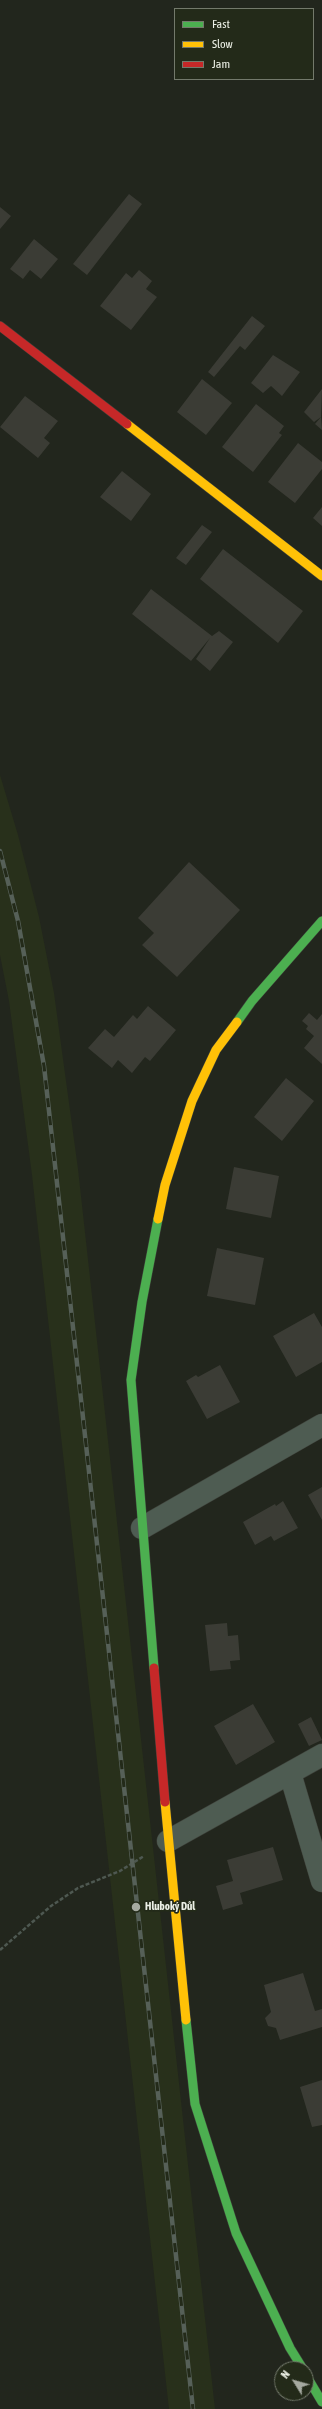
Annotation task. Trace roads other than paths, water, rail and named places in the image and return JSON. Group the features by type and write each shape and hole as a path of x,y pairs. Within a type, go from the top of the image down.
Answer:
{"street":[{"path":"0,326 322,576"},
{"path":"297,2361 236,2233 194,2104 168,1841 131,1380 142,1302 165,1185 192,1101 216,1050 252,1001 322,921"},
{"path":"142,1528 322,1425"},
{"path":"168,1841 322,1755"},
{"path":"290,1774 322,1881"},
{"path":"314,2388 322,2402"}],"railway":[{"path":"0,851 18,921 44,1066 193,2409"}],"place":[{"name":"Hluboký Důl","path":"136,1907"}]}
